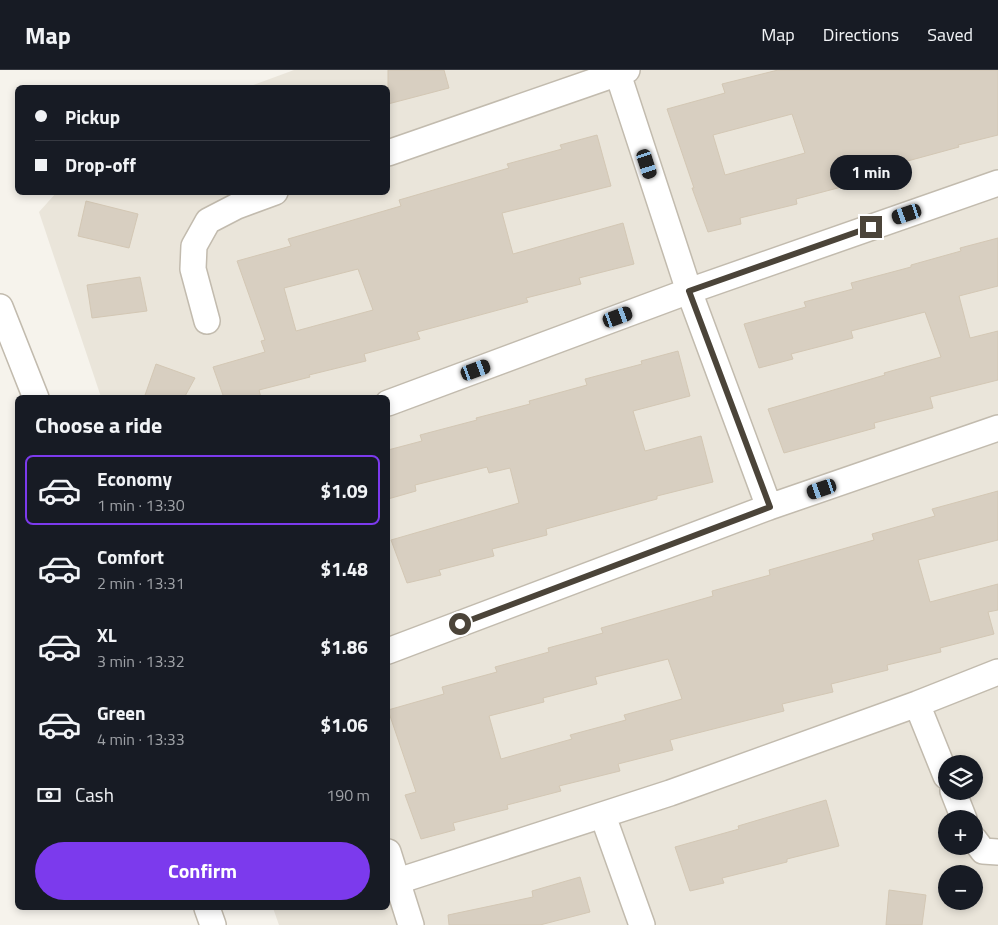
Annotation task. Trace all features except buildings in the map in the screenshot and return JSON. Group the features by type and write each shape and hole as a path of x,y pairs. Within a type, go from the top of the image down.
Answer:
{"street":[{"path":"390,152 622,72 689,291 770,507"},
{"path":"390,402 689,291 998,183"},
{"path":"207,321 193,269 194,246 208,221 237,206 267,195"},
{"path":"0,307 35,395"},
{"path":"390,650 770,507 998,428"},
{"path":"398,881 603,816 917,704 998,672"},
{"path":"917,704 938,756"},
{"path":"603,816 642,925"},
{"path":"983,851 998,852"},
{"path":"390,858 411,925"},
{"path":"208,910 213,925"}],"shaded area":[{"path":"294,70 998,70 998,925 279,925 274,910 390,910 390,395 100,395 39,212 54,195 390,195 390,85 253,85"}],"route":[{"path":"460,624 770,507 689,291 871,227"}]}
